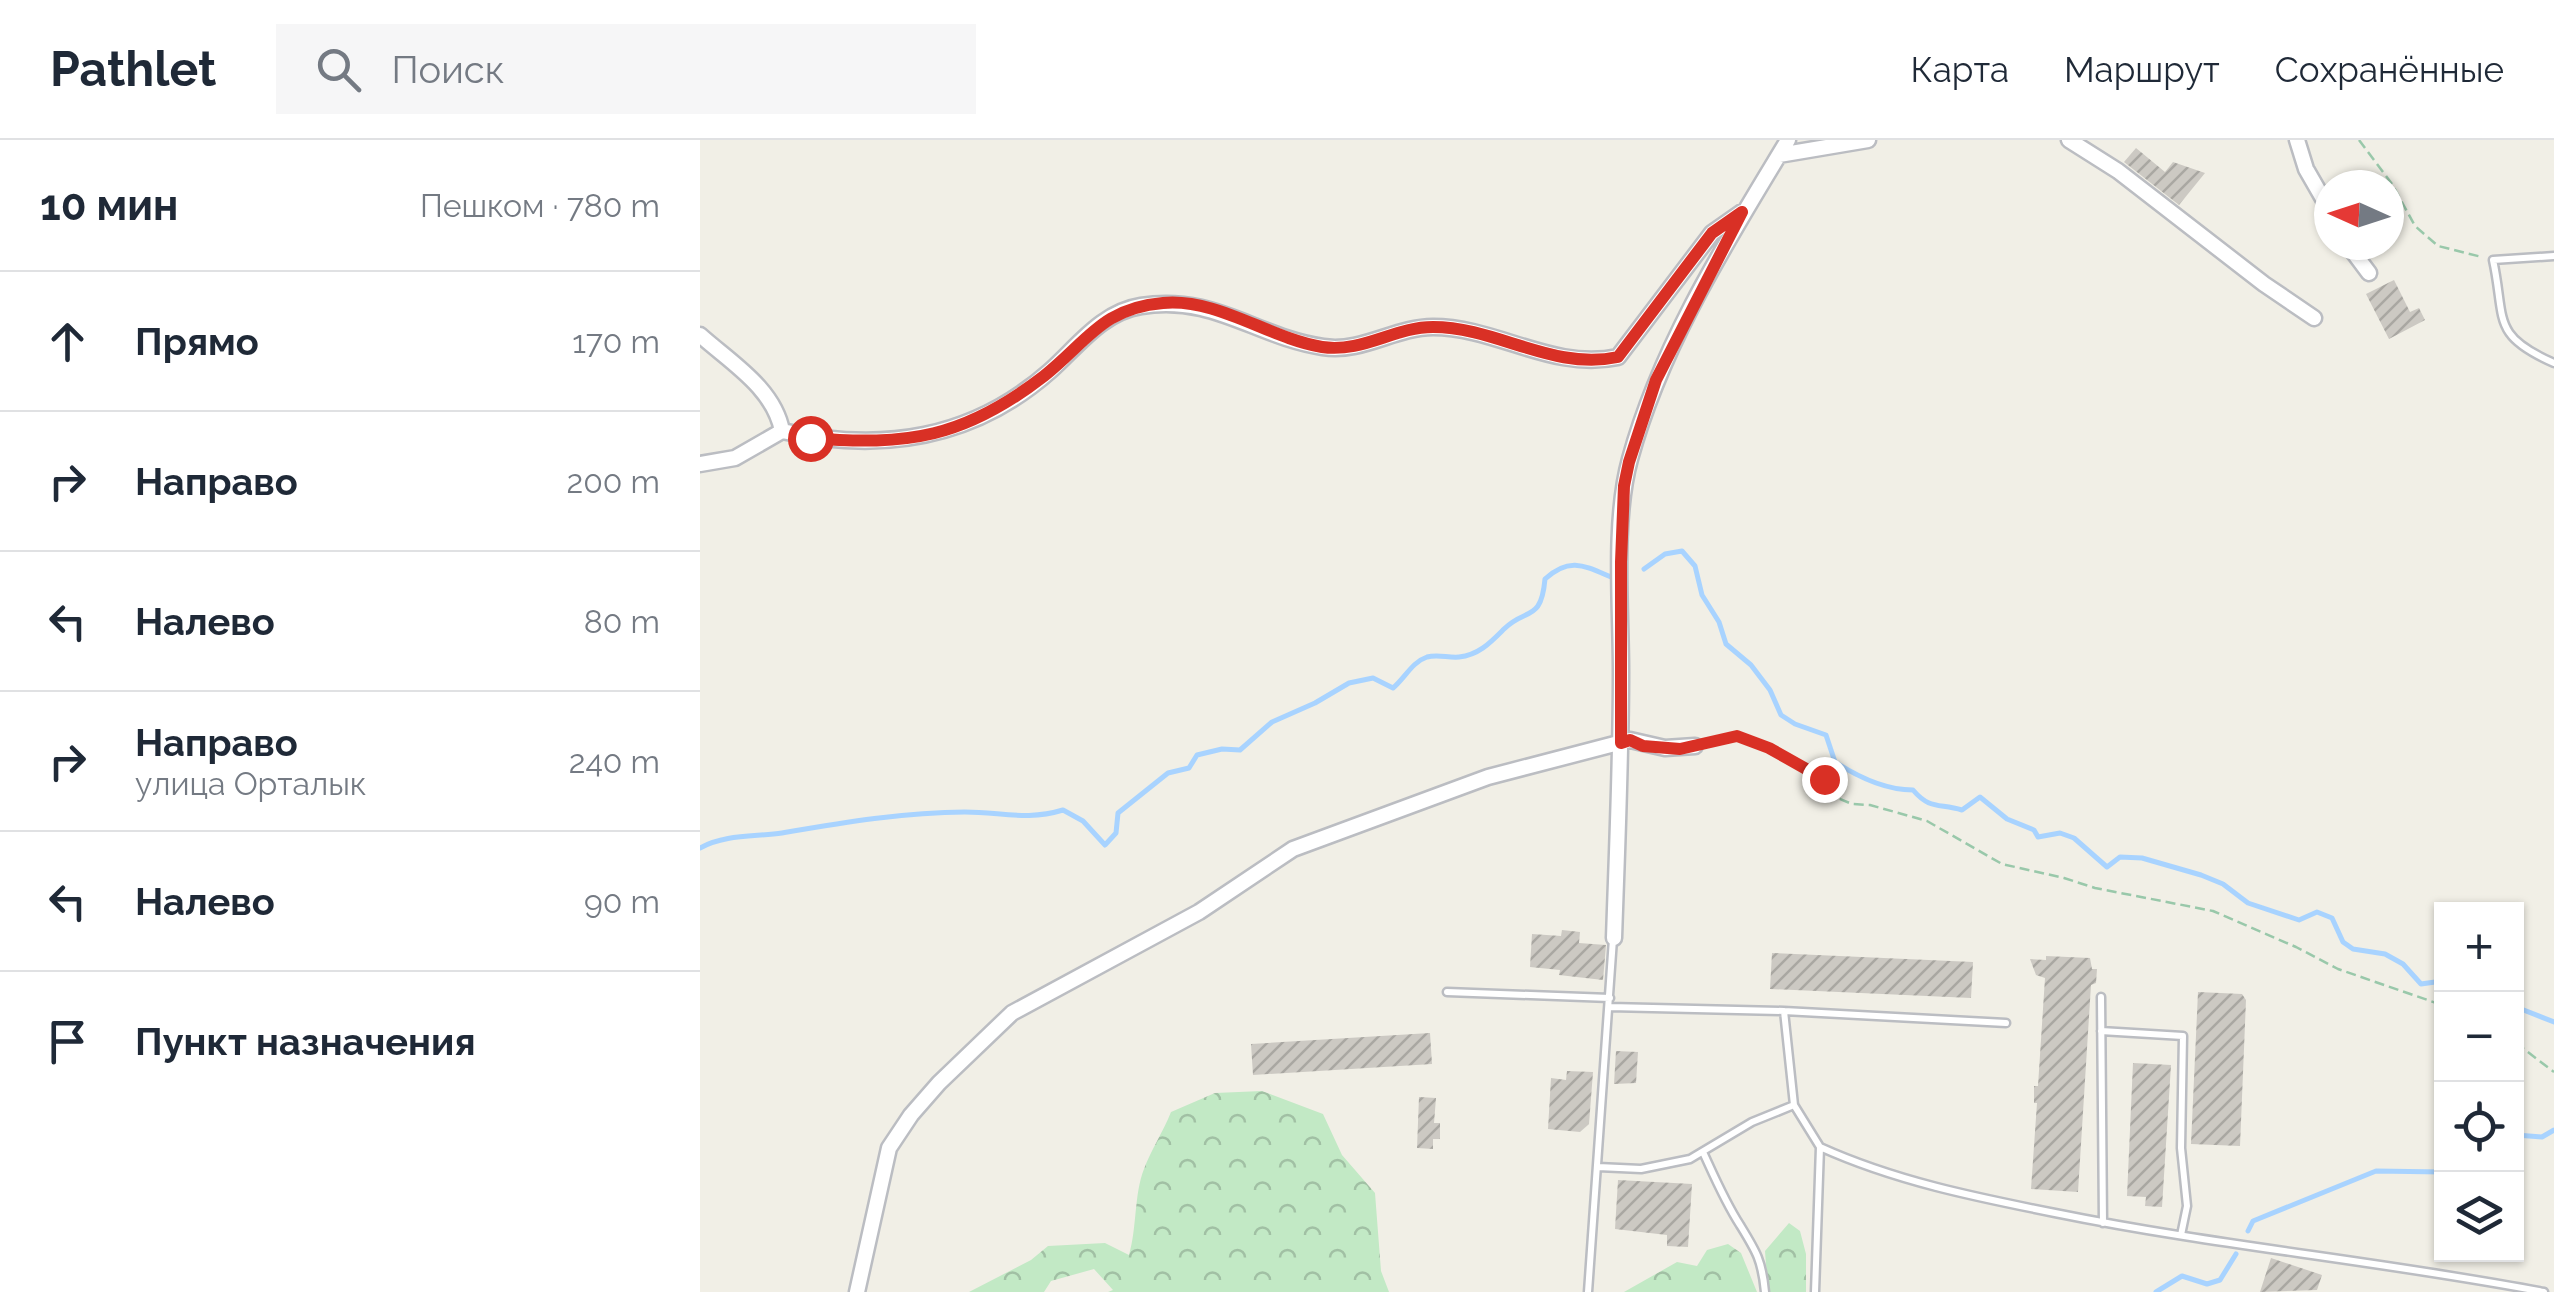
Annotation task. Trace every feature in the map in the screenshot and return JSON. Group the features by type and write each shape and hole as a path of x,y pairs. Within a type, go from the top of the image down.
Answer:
{"street":[{"path":"1614,938 1621,743 1621,562 1624,486 1629,462 1656,380 1742,212 1788,140"},
{"path":"1779,155 1868,140"},
{"path":"2069,140 2118,171 2314,318"},
{"path":"2297,140 2314,183"},
{"path":"700,464 735,458 782,431 810,438 897,442 940,433 973,420 1029,387 1110,317 1136,306 1192,304 1324,347 1364,346 1410,329 1432,327 1460,329 1548,356 1602,360 1618,357 1712,233 1742,212"},
{"path":"2360,260 2370,273"},
{"path":"700,335 754,382 782,431"},
{"path":"857,1292 889,1148 939,1083 1012,1013 1199,912 1293,849 1488,777 1630,740 1643,746 1695,746"}],"lane":[{"path":"2554,256 2493,260 2500,316 2506,332 2518,344 2554,363"},
{"path":"1588,1292 1614,938"},
{"path":"1446,992 2006,1023"},
{"path":"2101,996 2103,1223"},
{"path":"1784,1011 1794,1106 1820,1147 1815,1292"},
{"path":"2101,1031 2183,1036 2180,1148 2187,1206 2181,1235"},
{"path":"1598,1168 1667,1166 1703,1152 1752,1122 1794,1106"},
{"path":"1820,1147 1912,1182 2103,1223 2544,1292"},
{"path":"1703,1152 1740,1226 1754,1243 1763,1264 1765,1292"}],"path":[{"path":"2359,140 2392,184 2415,226 2438,246 2493,260"},
{"path":"1695,746 1737,736 1769,748 1824,779 1835,797 1928,821 2002,864 2095,888 2213,910 2338,969 2434,1002"},
{"path":"2524,1049 2554,1072"}],"green space":[{"path":"1262,1091 1323,1114 1342,1155 1375,1193 1381,1271 1389,1292 1108,1292 1113,1290 1094,1269 1051,1281 1044,1292 969,1292 1031,1260 1048,1246 1105,1243 1129,1255 1141,1179 1171,1112 1215,1093"},
{"path":"1789,1223 1800,1231 1806,1254 1806,1292 1768,1292 1765,1251"},
{"path":"1728,1244 1741,1253 1757,1292 1624,1292 1677,1262 1697,1266 1707,1250"}],"building":[{"path":"2136,148 2165,172 2173,162 2205,173 2179,205 2124,162"},
{"path":"2394,280 2410,312 2419,308 2425,320 2389,339 2366,294"},
{"path":"1562,930 1580,932 1579,943 1606,945 1603,980 1530,967 1532,934 1561,936"},
{"path":"1772,953 1973,962 1971,998 1770,989"},
{"path":"2046,956 2090,958 2092,969 2097,969 2096,983 2091,985 2078,1192 2031,1189 2037,1103 2034,1086 2038,1086 2045,978 2036,975 2030,959 2046,960"},
{"path":"2198,992 2242,994 2246,1000 2240,1146 2191,1144"},
{"path":"1430,1033 1432,1064 1253,1075 1251,1044"},
{"path":"1616,1051 1638,1052 1636,1083 1614,1084"},
{"path":"2133,1063 2171,1065 2162,1207 2145,1206 2146,1197 2127,1196"},
{"path":"1567,1071 1593,1072 1589,1124 1580,1132 1548,1129 1551,1078 1566,1080"},
{"path":"1419,1097 1436,1098 1434,1123 1440,1123 1440,1139 1433,1139 1433,1149 1417,1148"},
{"path":"1618,1180 1692,1184 1688,1247 1667,1246 1667,1235 1615,1229"},
{"path":"2271,1258 2322,1275 2317,1290 2260,1292"}],"waterway":[{"path":"1644,569 1665,554 1682,551 1695,566 1702,595 1719,622 1726,644 1751,665 1770,690 1781,715 1826,735 1835,762 1853,773 1883,785 1913,790 1930,803 1962,810 1980,797 2007,819 2034,830 2038,837 2060,833 2074,838 2107,867 2120,857 2142,858 2201,875 2223,884 2248,903 2299,920 2317,912 2332,918 2343,942 2353,949 2385,954 2403,964 2421,984 2434,982"},
{"path":"700,848 730,838 896,816 942,812 1026,815 1063,810 1083,821 1105,845 1116,833 1118,813 1168,773 1189,768 1197,755 1222,749 1240,750 1272,722 1349,683 1373,678 1393,688 1422,659 1459,657 1479,651 1512,622 1536,608 1545,579 1562,567 1578,565 1613,578"},
{"path":"2524,1010 2554,1022"},
{"path":"2524,1136 2542,1137 2554,1130"},
{"path":"2248,1231 2253,1221 2376,1171 2434,1172"},
{"path":"2156,1292 2182,1276 2207,1284 2220,1280 2236,1254"}],"route":[{"path":"810,438 897,442 940,433 973,420 1029,387 1102,322 1136,306 1164,303 1192,304 1324,347 1364,346 1410,329 1432,327 1460,329 1548,356 1585,360 1618,357 1712,233 1742,212 1656,380 1629,462 1624,486 1621,562 1621,743 1630,740 1643,746 1680,749 1737,736 1769,748 1824,779"}]}
